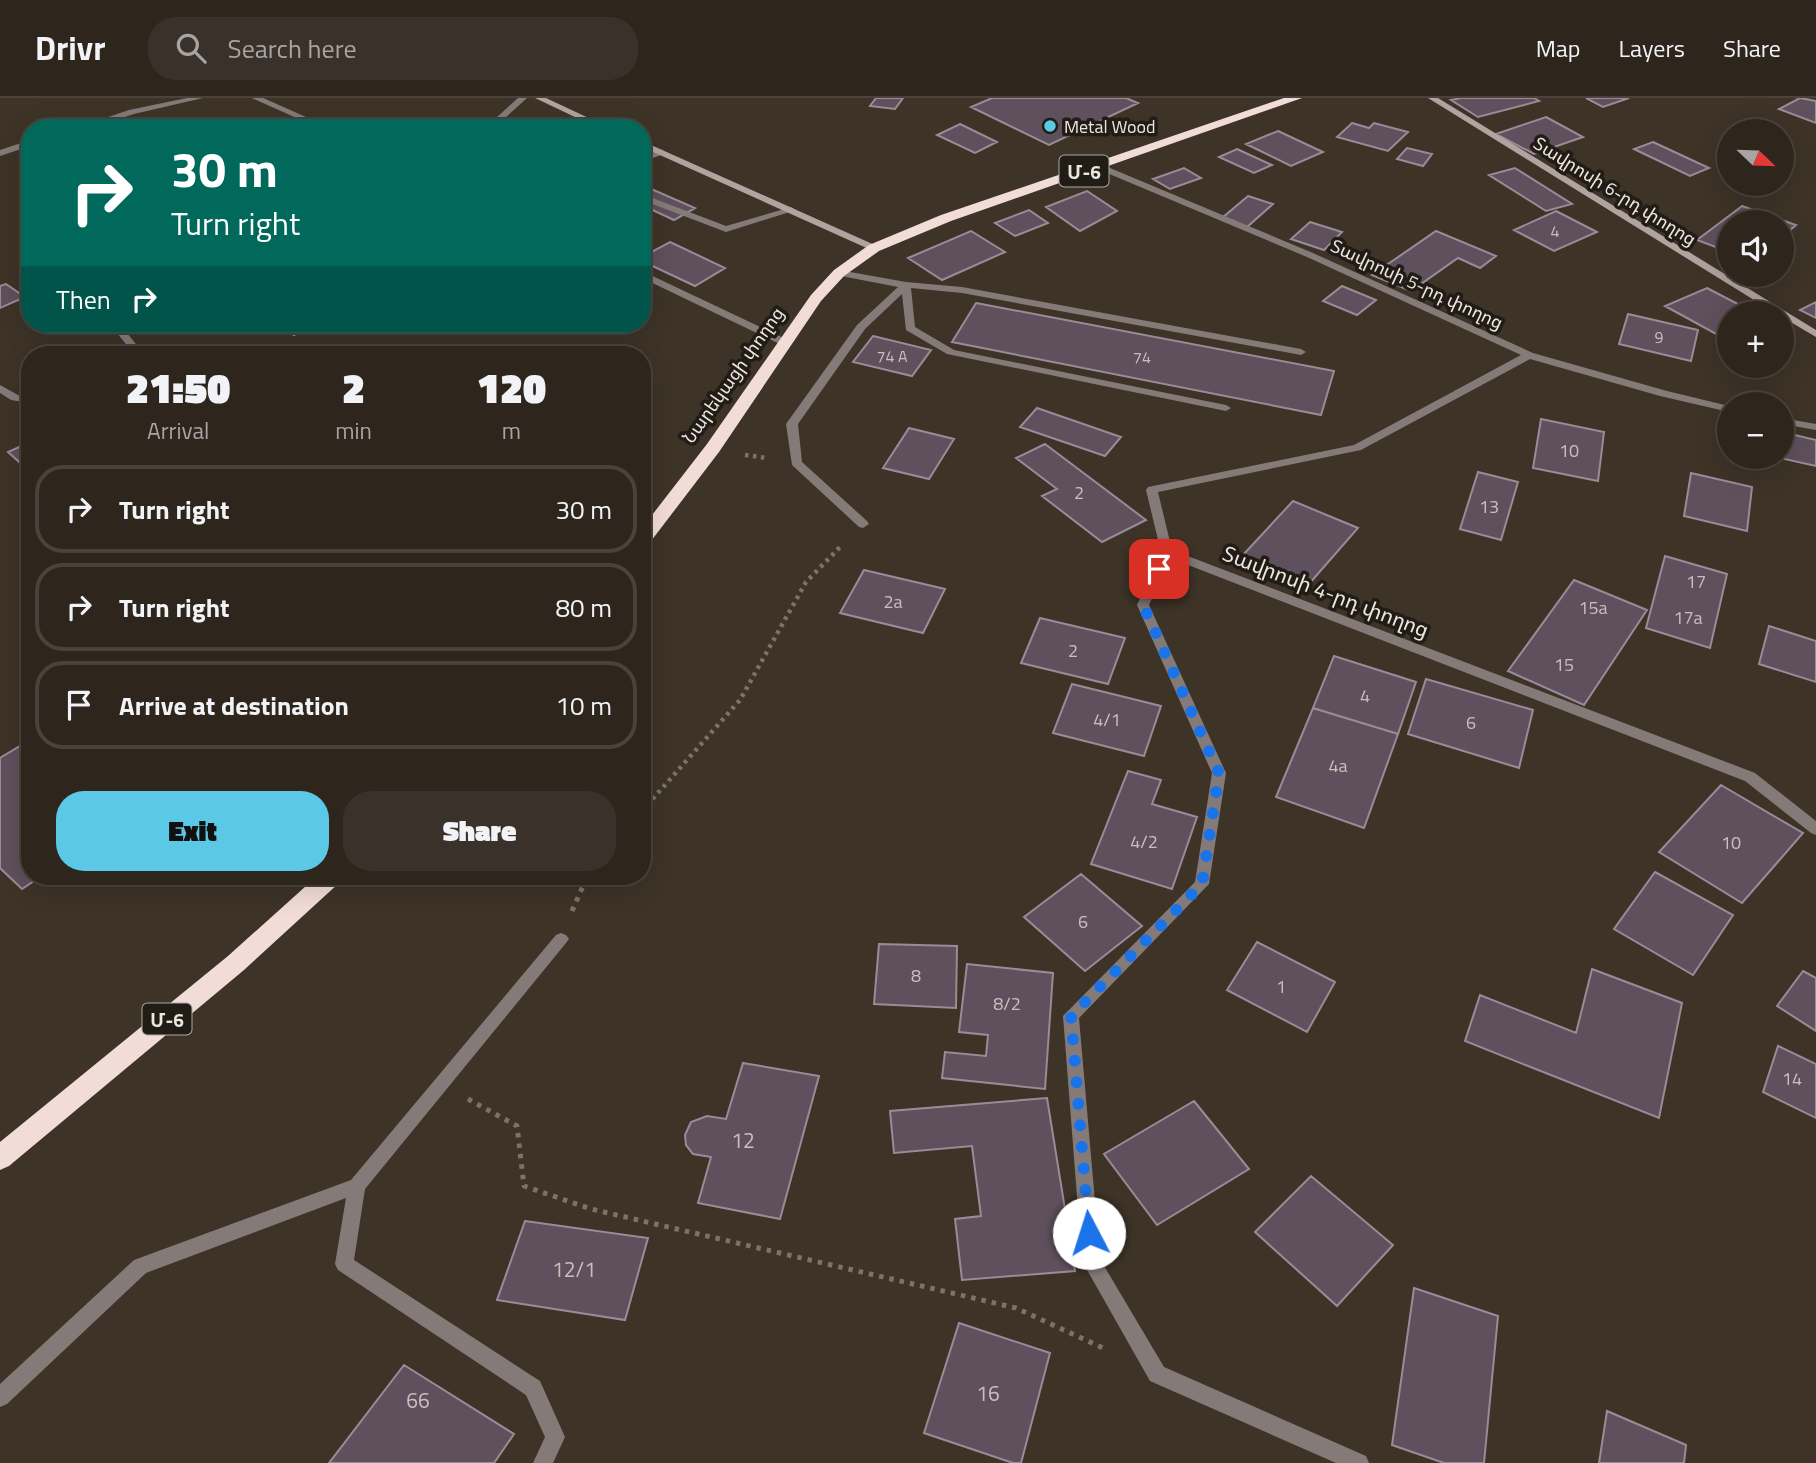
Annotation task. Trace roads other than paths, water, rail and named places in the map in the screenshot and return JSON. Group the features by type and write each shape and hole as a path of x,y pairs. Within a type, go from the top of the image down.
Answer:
{"highway":[{"name":"Մ-6","path":"874,248 946,218 1296,98"},
{"name":"Նարեկացի փողոց","path":"651,529 713,447 816,298 839,273 874,248"},
{"name":"Մ-6","path":"0,1158 236,963 322,885"}],"street":[{"path":"123,119 199,98"},
{"path":"256,98 306,119"},
{"path":"499,119 523,98"},
{"path":"539,98 586,119"},
{"name":"Տավրոսի 6-րդ փողոց","path":"1432,98 1816,334"},
{"path":"0,153 21,146"},
{"path":"651,148 874,248"},
{"path":"651,156 661,152"},
{"name":"Տավրոսի 5-րդ փողոց","path":"1098,166 1310,255 1528,355 1717,406"},
{"path":"651,200 726,229 791,211"},
{"path":"839,273 906,285 962,290 1301,352"},
{"path":"651,278 786,343"},
{"path":"906,285 910,328 951,352 1226,408"},
{"path":"863,524 796,463 792,424 861,327 906,285"},
{"path":"1359,1463 1157,1374 1091,1261 1071,1016 1202,884 1219,773 1143,605 1167,552 1152,490 1357,448 1528,355"},
{"path":"0,388 21,399"},
{"path":"1794,423 1816,427"},
{"name":"Տավրոսի 4-րդ փողոց","path":"1167,552 1750,777 1816,829"},
{"path":"0,1397 140,1266 356,1186 561,939"},
{"path":"356,1186 344,1264 533,1388 555,1437 543,1463"}],"place":[{"name":"Metal Wood","path":"1050,126"}]}
